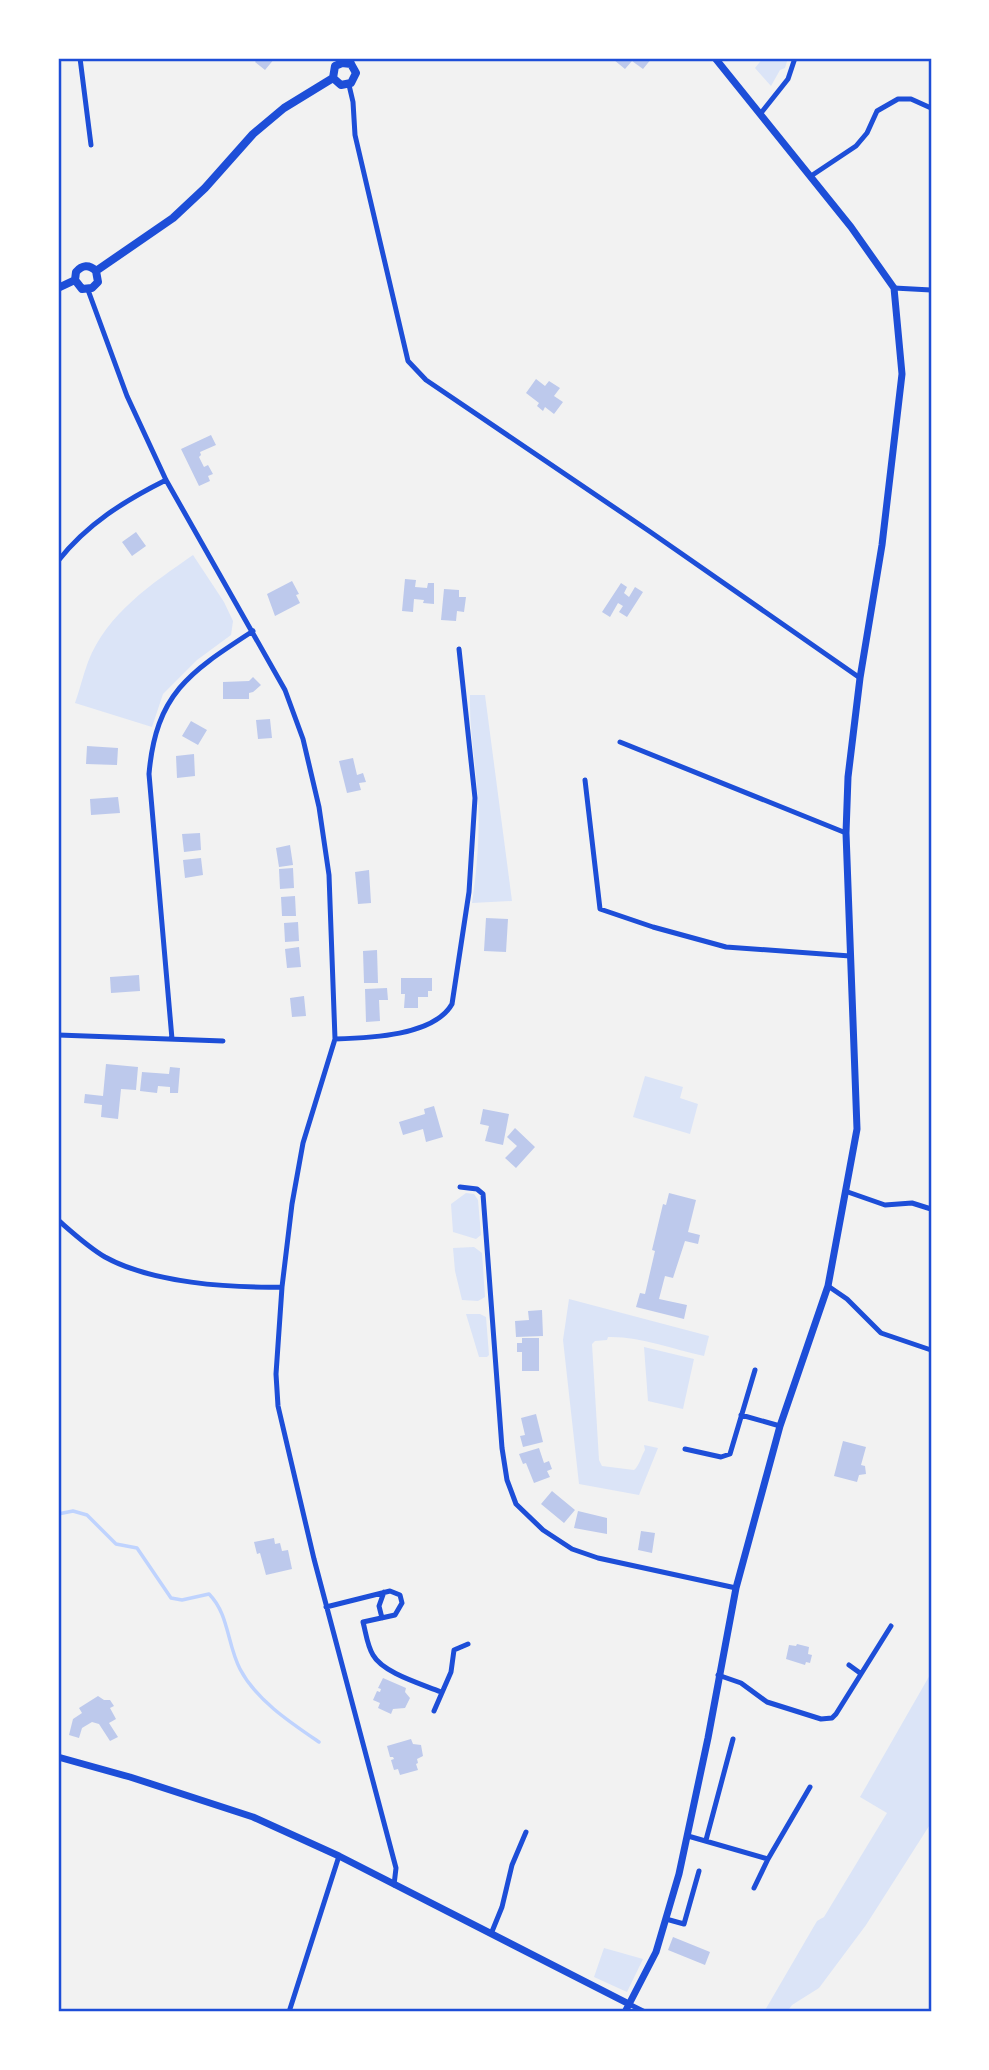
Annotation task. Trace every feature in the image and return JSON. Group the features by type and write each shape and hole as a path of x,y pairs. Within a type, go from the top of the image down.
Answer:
{"main road":[{"path":"96,271 173,218 205,188 253,134 284,108 333,78 335,66 353,61 355,77 349,85 339,84 333,78"},
{"path":"87,266 96,271 97,282 88,290 78,286 75,280 79,268 87,266"},
{"path":"58,288 75,280"}],"street":[{"path":"80,58 91,145"},
{"path":"627,2008 656,1952 688,1836 736,1588 780,1426 828,1286 857,1129 846,833 848,777 860,678 882,545 902,374 894,288 851,227 715,58"},
{"path":"761,113 788,79 794,58"},
{"path":"349,85 354,102 355,135 401,335 411,365 426,380 860,678"},
{"path":"811,176 856,146 867,133 877,111 898,99 911,99 931,108"},
{"path":"894,288 931,290"},
{"path":"88,290 127,396 166,480 253,631 296,717 318,807 329,875 335,1039 303,1143 282,1287 276,1374 278,1406 326,1607 396,1868 394,1885"},
{"path":"58,561 81,534 102,517 166,480"},
{"path":"172,1039 150,787 151,750 166,707 186,679 253,631"},
{"path":"335,1039 383,1036 425,1026 438,1021 452,1004 469,892 475,799 459,649"},
{"path":"620,742 846,833"},
{"path":"585,780 600,909 726,947 850,956"},
{"path":"58,1035 223,1041"},
{"path":"460,1187 477,1189 484,1194 502,1448 507,1480 516,1504 542,1530 572,1549 598,1558 736,1588"},
{"path":"845,1191 885,1205 912,1203 931,1209"},
{"path":"58,1220 107,1258 142,1271 187,1281 243,1288 282,1287"},
{"path":"828,1286 847,1299 881,1333 931,1350"},
{"path":"685,1449 721,1457 730,1454 755,1370"},
{"path":"741,1415 780,1426"},
{"path":"326,1607 390,1591 400,1595 402,1603 395,1615 363,1622 374,1657 384,1667 442,1692"},
{"path":"382,1618 379,1606 384,1592"},
{"path":"718,1675 741,1683 767,1702 821,1719 832,1718 891,1626"},
{"path":"434,1711 452,1672 454,1650 468,1644"},
{"path":"849,1665 860,1673"},
{"path":"706,1840 733,1739"},
{"path":"58,1757 253,1817 394,1885 627,2008 645,2012"},
{"path":"754,1888 810,1787"},
{"path":"797,1790 804,1797"},
{"path":"490,1935 502,1907 512,1865 526,1832"},
{"path":"688,1836 768,1859"},
{"path":"289,2012 339,1857"},
{"path":"666,1919 684,1924 699,1871"}],"shaded area":[{"path":"763,58 788,58 785,68 780,70 771,86 755,68"},
{"path":"193,555 224,602 233,621 231,635 197,660 163,694 152,727 75,703 88,662 107,629 133,601"},
{"path":"470,695 485,695 512,901 472,903 479,812"},
{"path":"645,1076 683,1087 680,1098 698,1104 690,1134 633,1117"},
{"path":"466,1193 474,1194 478,1200 481,1235 476,1239 453,1232 451,1204"},
{"path":"474,1247 482,1253 485,1297 478,1301 462,1300 453,1248"},
{"path":"569,1299 709,1336 704,1356 620,1337 608,1337 607,1340 595,1341 592,1344 599,1460 602,1466 634,1470 645,1450 644,1445 658,1448 639,1495 579,1484 563,1340"},
{"path":"466,1314 486,1317 487,1357 479,1357"},
{"path":"644,1347 694,1359 683,1409 648,1401"},
{"path":"931,1673 931,1823 866,1925 819,1988 792,2005 787,2012 764,2012 817,1921 824,1917 887,1813 860,1797"},
{"path":"604,1948 643,1959 627,1992 594,1977"}],"building":[{"path":"258,58 275,58 265,70 255,62"},
{"path":"652,58 643,69 632,61 625,69 614,60"},
{"path":"536,379 545,386 549,381 560,388 554,396 563,402 554,414 545,407 543,411 537,406 539,403 526,393"},
{"path":"211,435 216,445 200,452 199,457 204,467 208,465 213,474 208,476 210,481 199,486 181,449"},
{"path":"136,532 146,546 132,556 122,542"},
{"path":"405,579 416,580 415,587 427,588 428,583 434,583 434,604 414,599 413,612 402,611"},
{"path":"292,581 299,594 296,595 300,603 275,616 267,594"},
{"path":"621,583 627,587 624,593 629,597 635,587 643,592 627,617 619,612 623,606 618,603 610,617 602,612"},
{"path":"444,589 459,590 459,597 466,597 464,612 457,611 456,621 441,620"},
{"path":"253,677 261,685 249,693 249,699 223,699 223,682 249,681"},
{"path":"270,719 272,738 258,739 256,720"},
{"path":"191,721 207,730 198,745 182,736"},
{"path":"87,746 118,748 117,765 86,764"},
{"path":"194,754 195,776 177,778 176,756"},
{"path":"353,758 357,775 363,773 366,782 359,783 361,790 347,793 339,761"},
{"path":"118,797 120,813 91,815 90,799"},
{"path":"200,833 201,850 184,852 182,834"},
{"path":"290,845 293,865 279,867 276,848"},
{"path":"201,858 203,875 185,878 183,860"},
{"path":"293,868 294,888 280,889 279,869"},
{"path":"369,870 371,903 358,904 355,872"},
{"path":"295,896 296,916 282,916 281,897"},
{"path":"486,918 508,919 506,952 484,951"},
{"path":"298,922 299,941 285,942 284,923"},
{"path":"299,947 301,967 287,968 285,949"},
{"path":"377,950 378,983 364,983 363,951"},
{"path":"139,975 140,991 111,993 110,977"},
{"path":"401,978 432,978 432,991 428,991 428,997 418,997 418,1008 404,1008 405,994 401,994"},
{"path":"387,988 388,1000 379,1000 380,1021 366,1022 365,989"},
{"path":"304,996 306,1016 292,1017 290,998"},
{"path":"106,1064 138,1067 136,1090 121,1089 118,1119 101,1117 102,1105 84,1103 85,1094 103,1096"},
{"path":"170,1067 180,1068 178,1093 170,1093 170,1087 158,1086 157,1093 140,1091 142,1072 169,1074"},
{"path":"434,1106 443,1137 426,1142 423,1129 403,1135 399,1122 425,1114 424,1109"},
{"path":"483,1109 509,1114 503,1145 485,1141 489,1126 480,1124"},
{"path":"515,1128 535,1147 516,1168 505,1158 517,1146 507,1137"},
{"path":"669,1193 696,1200 688,1232 700,1235 698,1244 685,1241 673,1278 665,1276 659,1299 687,1305 684,1319 636,1307 640,1293 645,1294 655,1251 652,1250 663,1204 666,1205"},
{"path":"542,1310 543,1336 516,1337 515,1321 529,1320 528,1311"},
{"path":"522,1338 539,1338 539,1371 522,1371 522,1352 517,1352 517,1343 522,1343"},
{"path":"536,1414 543,1442 523,1447 520,1436 525,1435 521,1418"},
{"path":"843,1441 866,1447 861,1465 865,1466 866,1474 859,1475 857,1482 834,1476"},
{"path":"539,1448 544,1463 549,1461 552,1469 547,1471 550,1477 534,1483 519,1454"},
{"path":"552,1491 575,1510 564,1523 541,1504"},
{"path":"578,1511 607,1518 607,1534 574,1528"},
{"path":"641,1531 655,1533 652,1553 638,1550"},
{"path":"274,1538 275,1544 280,1543 282,1551 288,1550 292,1569 266,1575 254,1542"},
{"path":"789,1645 809,1647 808,1654 812,1655 810,1663 806,1662 805,1665 786,1659"},
{"path":"383,1678 406,1688 405,1692 410,1698 405,1708 393,1709 391,1714 378,1708 380,1703 373,1700 377,1691 380,1692 381,1689 378,1688"},
{"path":"98,1696 110,1700 114,1706 110,1708 116,1719 109,1723 118,1737 110,1741 99,1724 92,1722 82,1728 79,1738 69,1735 73,1719 82,1713 79,1708"},
{"path":"411,1739 413,1744 421,1745 423,1756 417,1759 418,1770 400,1775 398,1769 394,1770 391,1760 394,1759 390,1757 387,1746"},
{"path":"673,1937 710,1952 705,1965 668,1950"}],"waterway":[{"path":"58,1514 73,1511 87,1515 116,1544 137,1548 171,1598 182,1600 209,1594 224,1620 240,1669 255,1691 275,1710 319,1742"}]}
